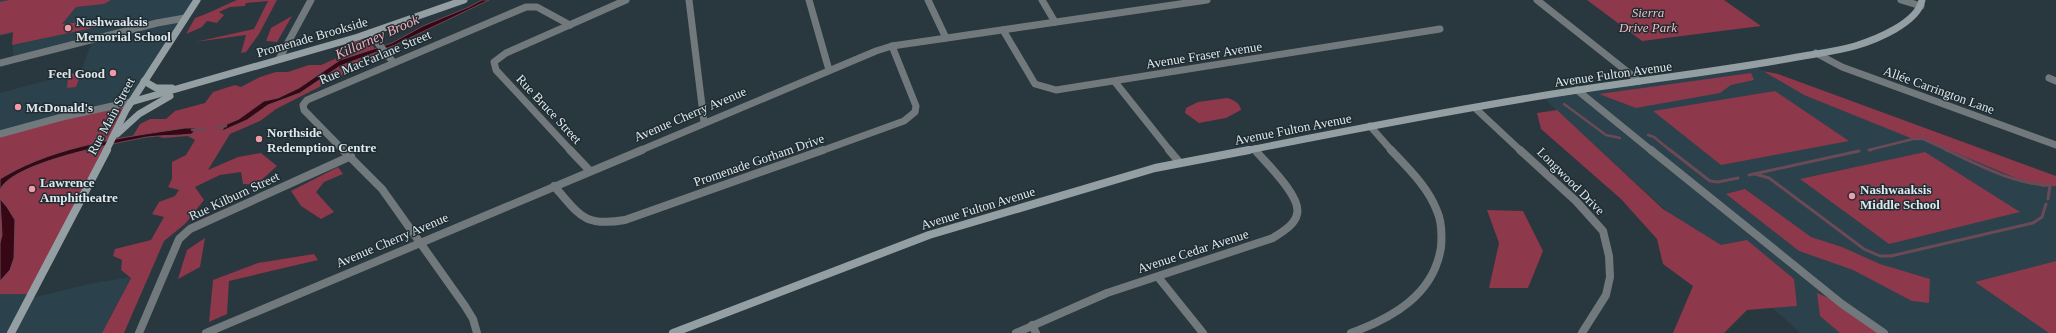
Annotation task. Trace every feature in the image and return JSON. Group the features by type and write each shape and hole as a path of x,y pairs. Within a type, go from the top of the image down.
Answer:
{"street":[{"name":"Rue Main Street","path":"11,333 108,149 131,102 197,0"},
{"path":"279,59 311,0"},
{"name":"Promenade Brookside","path":"189,86 370,33 464,0"},
{"path":"570,25 626,0"},
{"path":"689,0 704,122"},
{"path":"810,0 829,70"},
{"path":"928,0 946,38"},
{"path":"1042,0 1056,22"},
{"name":"Avenue Cherry Avenue","path":"206,333 876,50 892,46 1207,0"},
{"path":"1537,0 1639,80"},
{"path":"1901,0 1922,3"},
{"name":"Avenue Fulton Avenue","path":"673,333 929,235 1147,170 1370,126 1639,80 1753,66 1854,46 1884,35 1914,15 1922,3"},
{"name":"Rue MacFarlane Street","path":"477,333 473,319 465,306 382,189 304,110 303,105 307,100 316,95 526,7 537,7 570,25"},
{"path":"0,63 157,22 185,18"},
{"name":"Rue Bruce Street","path":"570,25 506,54 494,62 496,70 590,170"},
{"name":"Avenue Fraser Avenue","path":"1003,30 1035,84 1044,88 1056,90 1115,82 1440,29"},
{"path":"370,33 393,62"},
{"name":"Promenade Gorham Drive","path":"554,186 585,220 595,224 610,224 904,121 915,112 916,106 892,46"},
{"name":"Allée Carrington Lane","path":"1816,53 1842,67 2056,145"},
{"path":"144,81 149,86 156,89 189,86"},
{"path":"1115,82 1180,163"},
{"path":"0,134 68,116 131,102 189,86"},
{"path":"114,136 139,114 189,86"},
{"path":"1577,90 1842,304 1884,333"},
{"name":"Longwood Drive","path":"1475,108 1576,201 1603,231 1609,256 1610,277 1606,295 1582,333"},
{"path":"1351,333 1388,318 1416,298 1426,286 1435,270 1442,240 1438,212 1427,193 1370,126"},
{"name":"Avenue Cedar Avenue","path":"1016,333 1034,329 1094,298 1273,238 1287,229 1295,218 1298,209 1293,196 1255,149"},
{"name":"Rue Kilburn Street","path":"138,333 179,239 190,229 351,156"},
{"path":"1158,277 1203,333"}],"shaded area":[{"path":"0,0 197,0 131,102 0,134 0,93 81,71 93,39 13,60 13,33 0,36"},
{"path":"482,0 489,0 395,45 340,66 300,93 268,105 247,120 222,131 225,125 239,119 264,101 278,98 299,88 340,60 392,43 423,26"},
{"name":"Nashwaaksis Middle School","path":"1753,65 1781,81 2056,183 2056,333 1800,333 1541,96"},
{"path":"185,128 196,128 192,134 147,137 67,155 24,171 9,180 0,190 0,179 26,165 47,157 116,139"},
{"path":"0,199 15,220 14,258 10,270 0,281 0,243 2,235"},
{"path":"131,277 102,333 0,333 0,294 33,294 31,298 89,284"}],"green space":[{"path":"9,0 111,0 104,4 76,7 62,24 103,20 102,26 12,45 13,32 0,35 0,2"},
{"path":"237,0 277,0 259,34 246,52 241,53 246,35 195,42 254,29 268,1 246,3 245,6 230,7 219,12 224,15 217,23 207,21 202,27 186,34 195,18"},
{"name":"Sierra Drive Park","path":"1587,0 1724,0 1761,26 1642,41"},
{"path":"292,16 277,42 266,41 271,28"},
{"path":"360,40 369,42 380,54 347,73 276,109 260,121 230,134 208,170 238,157 261,153 277,166 256,185 243,184 241,172 220,175 195,187 204,200 185,224 164,241 124,333 102,333 131,278 121,270 122,260 113,256 115,249 151,240 164,217 152,214 159,202 175,196 179,190 168,187 172,179 172,162 186,155 195,140 188,136 163,138 152,134 131,139 140,124 150,119 166,119 175,111 205,103 213,92 235,85 241,87 260,77 276,72 288,72 309,65 321,65 337,58 345,51 344,45"},
{"path":"82,71 76,87 67,88 68,77 63,76"},
{"path":"1763,71 1778,74 2056,176 2056,186 2043,187 2018,179 1923,139 1913,139 1804,95"},
{"path":"1751,73 1754,80 1731,85 1720,93 1636,108 1599,94"},
{"path":"1775,91 1849,141 1721,165 1653,111"},
{"path":"1227,98 1236,102 1241,110 1226,118 1199,123 1185,113 1186,108 1198,102"},
{"path":"131,102 33,294 0,294 0,134"},
{"path":"1557,110 1663,209 1721,245 1747,240 1794,279 1797,306 1747,310 1724,333 1673,333 1693,286 1663,264 1657,239 1621,199 1541,129 1537,113"},
{"path":"1925,152 2020,212 1889,244 1800,179"},
{"path":"338,167 343,174 324,182 316,192 334,212 321,219 301,206 291,191"},
{"path":"1745,189 1811,237 1842,247 1880,264 1930,279 1929,303 1912,301 1853,270 1799,251 1726,194"},
{"path":"1487,210 1523,211 1543,251 1528,288 1489,288 1499,243"},
{"path":"205,238 200,267 178,279 187,250"},
{"path":"314,254 318,260 229,281 227,314 209,322 213,280 258,263"},
{"path":"2056,261 2056,333 2049,333 1975,282"},
{"path":"1817,293 1842,304 1884,333 1840,333 1820,316"}],"waterway":[{"path":"1564,104 1606,135 1620,138"},
{"name":"Killarney Brook","path":"216,128 226,126"},
{"name":"Killarney Brook","path":"192,130 205,129"},
{"path":"1648,135 1654,137 1671,151"},
{"path":"1871,150 1869,150 1913,139 1923,139 1949,151"},
{"path":"1670,150 1710,181 1718,182 1738,178"},
{"path":"1946,150 2010,178 2023,182 2050,185 2048,199"},
{"path":"1749,175 1859,151"},
{"path":"1755,174 1769,178 1864,249 1880,256 1891,256 2033,223 2042,217 2046,204"}],"place":[{"name":"Nashwaaksis Memorial School","path":"68,28"},
{"name":"Feel Good","path":"113,73"},
{"name":"McDonald's","path":"18,107"},
{"name":"Northside Redemption Centre","path":"259,139"},
{"name":"Lawrence Amphitheatre","path":"32,189"},
{"name":"Nashwaaksis Middle School","path":"1852,196"}]}
